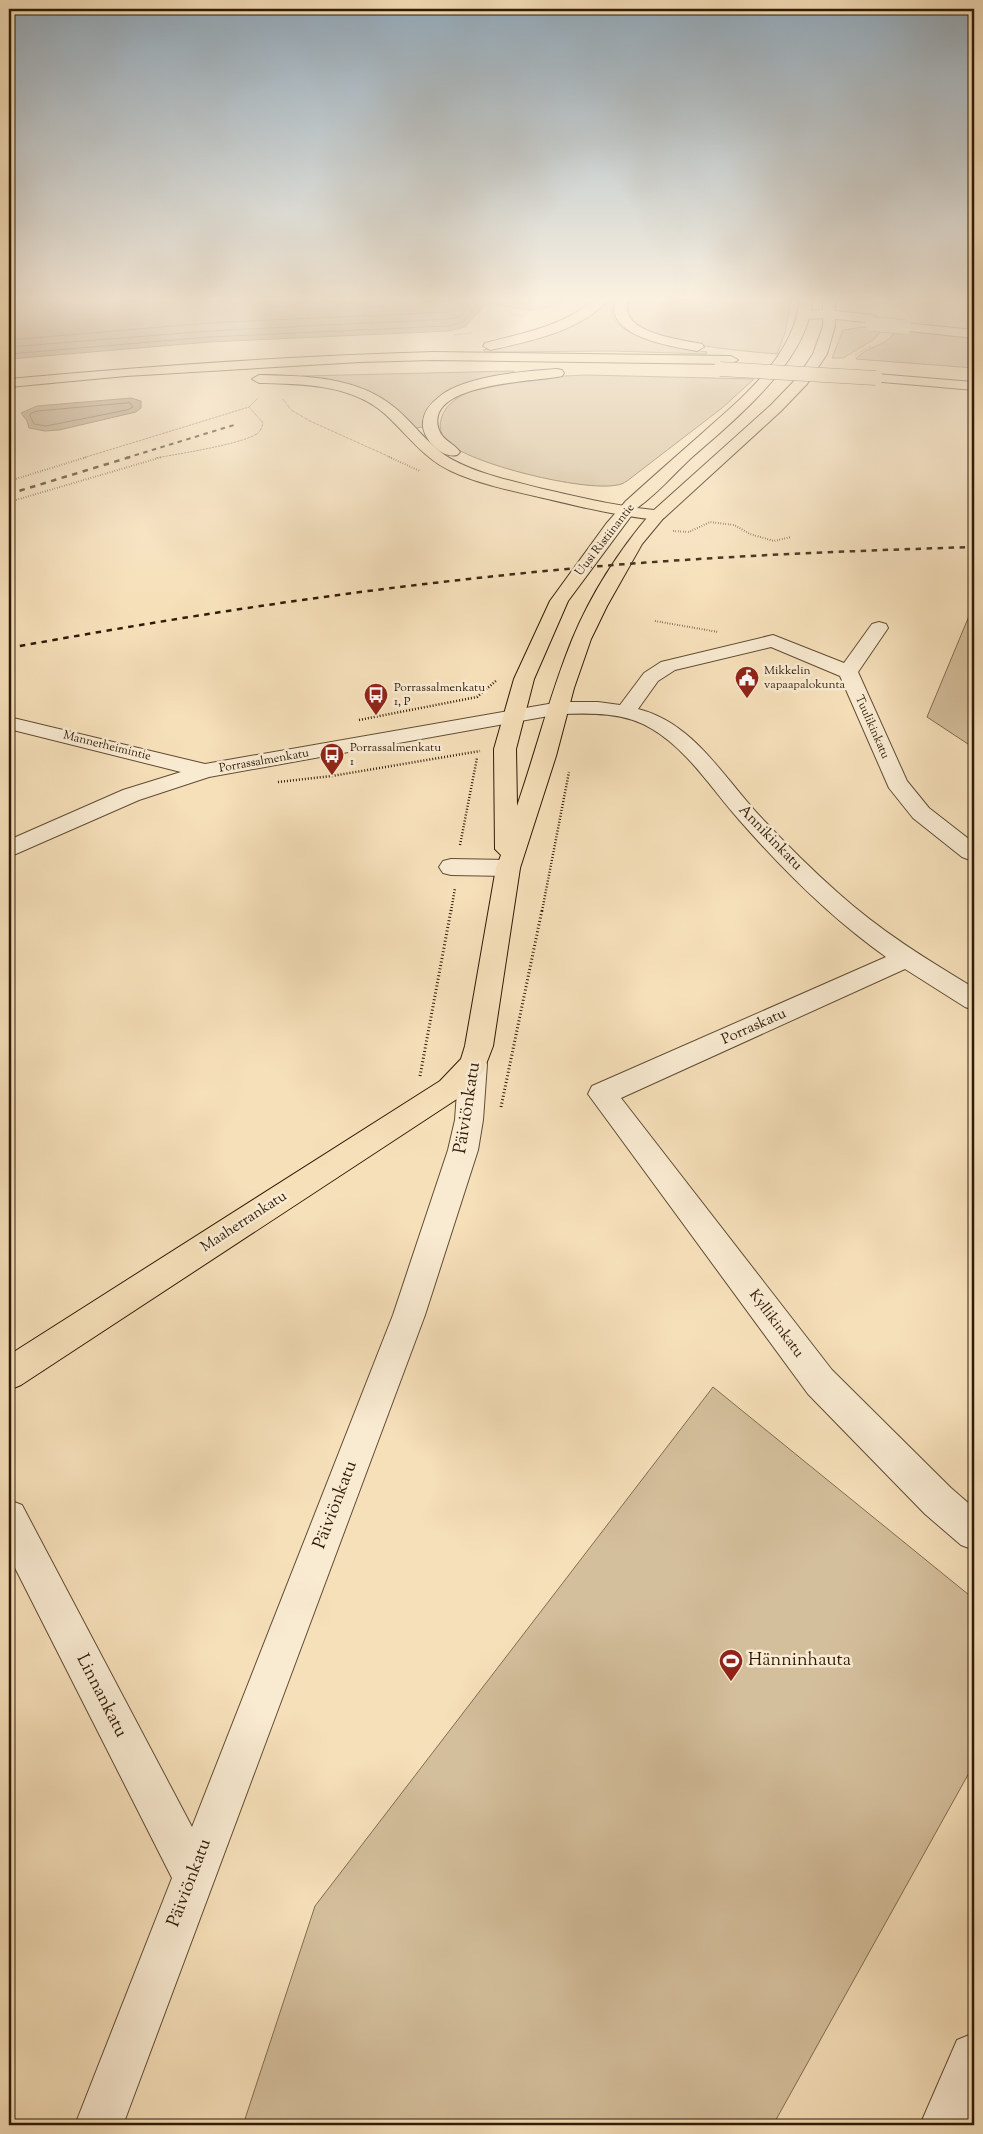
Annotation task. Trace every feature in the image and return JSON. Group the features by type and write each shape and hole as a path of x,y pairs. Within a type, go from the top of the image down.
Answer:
{"main road":[{"path":"372,399 388,409 429,450 444,462 466,471 519,487 629,508"},
{"path":"446,399 434,409 429,420 430,429 444,448 479,466 629,508 661,522"},
{"name":"Uusi Ristiinantie","path":"513,716 524,679 559,601 612,528 629,508 748,399"},
{"name":"Uusi Ristiinantie","path":"560,708 564,688 586,630 635,542 661,522 785,399"},
{"name":"Päiviönkatu","path":"473,1064 479,1046 508,868 560,708"},
{"name":"Päiviönkatu","path":"508,868 505,749 513,716"},
{"name":"Maaherrankatu","path":"9,1374 450,1089 473,1064"}],"street":[{"path":"625,712 651,677 668,666 773,641 848,672 879,628"},
{"name":"Tuulikinkatu","path":"848,672 897,783 921,813 970,852"},
{"name":"Annikinkatu","path":"560,708 589,707 625,712 659,724 689,748 739,806 829,899 906,958 974,1000"},
{"name":"Porrassalmenkatu","path":"9,849 131,795 205,771 560,708"},
{"name":"Mannerheimintie","path":"9,723 205,771"},
{"path":"455,867 508,868"},
{"name":"Porraskatu","path":"602,1094 906,958"},
{"name":"Päiviönkatu","path":"99,2125 409,1314 463,1150 469,1120 473,1064"},
{"name":"Kyllikinkatu","path":"602,1094 820,1382 938,1501 974,1532"},
{"name":"Linnankatu","path":"9,1518 193,1875"},
{"path":"944,2125 974,2057"}],"path":[{"path":"9,481 248,406 257,399"},
{"path":"9,502 157,458 235,442 257,434 262,428 263,423 248,406"},
{"path":"661,522 689,532 710,522 734,525 750,534 774,541 791,537"},
{"path":"655,621 773,641"},
{"path":"409,1116 395,1100 420,1076 460,839 479,751 477,697"},
{"path":"270,783 332,776 479,751 505,749"}],"shaded area":[{"path":"369,399 437,399 425,413 423,427 415,428 391,405"},
{"path":"458,399 732,399 627,481 618,485 601,486 555,480 528,474 501,467 458,450 446,441 442,434 441,420 448,406"},
{"path":"974,604 974,748 927,717"},
{"name":"Hänninhauta","path":"713,1387 974,1599 974,1764 773,2125 243,2125 315,1906"}],"water":[{"path":"124,399 141,401 141,408 136,412 59,430 45,431 29,428 27,421 21,413 37,406"}],"railway":[{"path":"126,458 234,425"},
{"path":"9,494 130,457"},
{"path":"9,648 247,608 487,577 609,565 730,557 974,547"}],"place":[{"name":"Mikkelin vapaapalokunta","path":"747,699"},
{"name":"Porrassalmenkatu 1, P","path":"376,716"},
{"name":"Porrassalmenkatu 1","path":"332,776"},
{"name":"Hänninhauta","path":"731,1682"}]}
